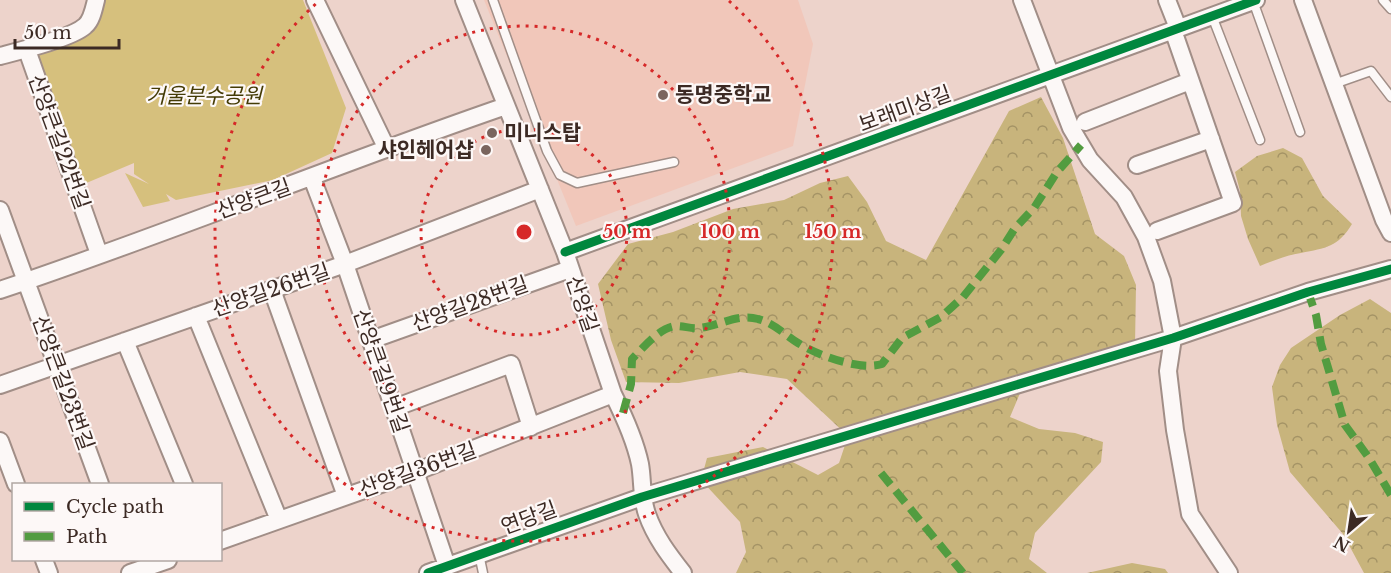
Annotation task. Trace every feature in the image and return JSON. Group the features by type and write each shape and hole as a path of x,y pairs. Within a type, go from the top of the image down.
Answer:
{"street":[{"name":"산양큰길22번길","path":"96,0 87,25 27,50 99,254"},
{"path":"315,0 386,147"},
{"name":"산양길","path":"464,0 565,252 613,394 640,464 642,497 647,515 663,548 683,573"},
{"path":"1022,0 1071,128 1090,160 1124,197 1146,237 1162,281 1173,338 1168,371 1175,430 1190,514 1229,573"},
{"path":"1157,231 1233,204 1190,81 1167,0"},
{"path":"1303,0 1384,220 1391,233"},
{"name":"보래미상길","path":"565,252 1255,1"},
{"path":"0,56 27,50"},
{"path":"1085,122 1190,81"},
{"name":"산양큰길","path":"0,290 312,178 386,147 506,106"},
{"path":"1137,165 1211,139"},
{"name":"산양큰길9번길","path":"312,178 345,264 447,566"},
{"name":"산양길26번길","path":"0,385 345,264 540,189"},
{"name":"산양큰길23번길","path":"0,210 100,483"},
{"name":"산양길28번길","path":"370,340 570,269"},
{"name":"연당길","path":"428,573 642,497 1173,338 1308,292 1391,269"},
{"path":"272,290 346,496"},
{"path":"196,316 279,520"},
{"path":"125,341 184,483"},
{"path":"394,408 511,363 531,427"},
{"name":"산양길36번길","path":"222,540 415,472 613,394"},
{"path":"0,441 16,483"},
{"path":"131,573 165,561"}],"lane":[{"path":"493,0 547,151 560,175 577,183 674,162"},
{"path":"1383,0 1391,9"},
{"path":"1255,1 1300,132"},
{"path":"1212,16 1260,140"},
{"path":"1334,84 1371,71 1391,97"},
{"path":"479,554 483,573"}],"shaded area":[{"name":"동명중학교","path":"484,0 798,0 813,44 793,146 576,226"}],"green space":[{"name":"거울분수공원","path":"88,0 303,0 346,108 332,153 273,180 176,200 166,194 170,201 143,207 125,173 149,184 134,174 134,163 84,184 31,49 80,22"},
{"path":"1041,97 1063,138 1095,234 1124,256 1136,285 1135,346 1028,374 1010,417 1039,429 1075,433 1103,442 1101,462 1035,533 1029,559 1047,573 736,573 746,552 740,522 701,480 707,458 763,447 818,475 839,463 848,436 787,379 740,372 679,383 626,382 611,340 598,284 628,244 673,232 733,209 784,200 820,183 848,176 867,202 886,241 926,260 1009,111"},
{"path":"1283,148 1302,158 1323,196 1352,224 1342,238 1331,245 1260,266 1241,216 1240,191 1235,172 1257,156"},
{"path":"1370,299 1391,313 1391,573 1364,573 1343,534 1290,472 1277,425 1272,387 1280,365 1291,348 1340,315"},
{"path":"1132,563 1165,569 1168,573 1087,573"}],"marked path":[{"path":"623,413 631,384 632,359 658,334 670,327 699,328 736,319 758,319 769,323 798,343 838,361 873,366 882,364 902,338 941,317 963,297 1001,250 1015,228 1034,208 1057,172 1081,145"},
{"path":"1308,292 1345,425 1369,458 1391,495"},
{"path":"881,473 963,573"}],"cycle path":[{"path":"565,252 1256,0"},
{"path":"428,573 642,497 1173,338 1308,292 1391,269"}],"place":[{"name":"동명중학교","path":"663,95"},
{"name":"미니스탑","path":"492,133"},
{"name":"샤인헤어샵","path":"486,150"}]}
